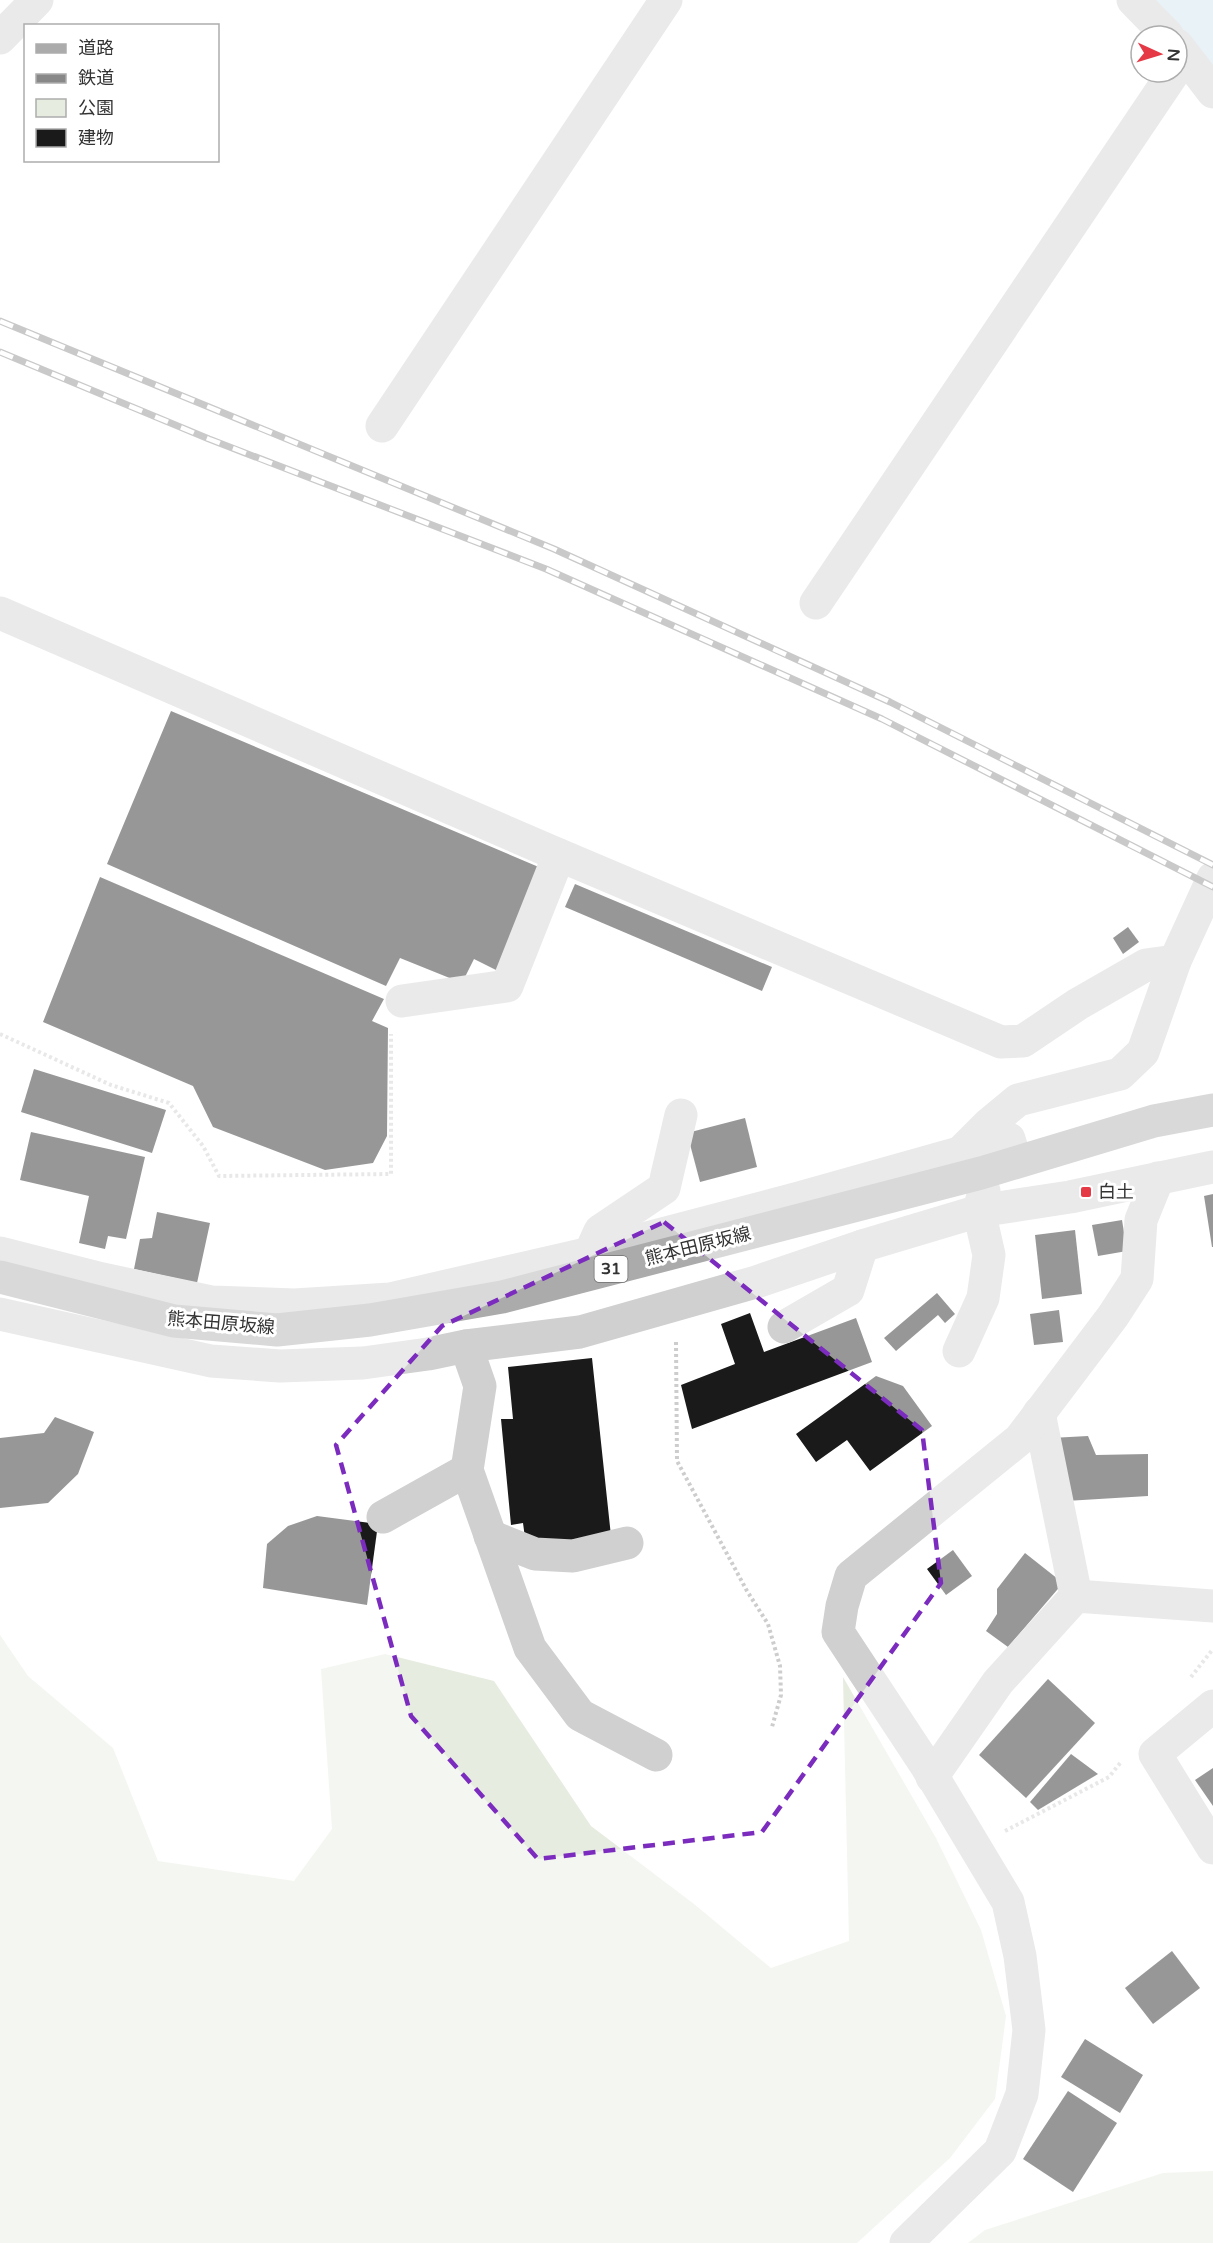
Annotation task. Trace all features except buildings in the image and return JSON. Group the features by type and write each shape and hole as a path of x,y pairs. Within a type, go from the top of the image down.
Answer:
{"main road":[{"name":"熊本田原坂線","path":"0,1277 174,1321 277,1330 370,1320 502,1297 1002,1167 1154,1121 1213,1110"}],"street":[{"path":"0,38 37,0"},
{"path":"382,426 666,0"},
{"path":"1133,0 1152,24"},
{"path":"1189,68 1213,92"},
{"path":"816,603 1157,84"},
{"path":"0,613 559,855 1001,1041 1023,1041 1078,1004 1146,965 1175,961"},
{"path":"402,1001 507,986 559,855"},
{"path":"960,1153 989,1124 1018,1100 1120,1074 1143,1052 1175,961 1213,878"},
{"path":"590,1253 600,1231 664,1188 681,1115"},
{"path":"0,1253 102,1279 212,1302 295,1305 390,1299 590,1253 1009,1139 1002,1167 980,1211 989,1255 983,1298 959,1351"},
{"path":"0,1314 211,1361 269,1365 363,1363 466,1346 580,1332 756,1282 862,1246 980,1211 1070,1197 1213,1167"},
{"path":"906,2243 1000,2151 1022,2094 1029,2030 1020,1956 1008,1902 932,1777 838,1632 842,1606 851,1576 1020,1439 1113,1316 1137,1279 1142,1220 1158,1178"},
{"path":"784,1327 848,1290 862,1246"},
{"path":"466,1346 480,1386 467,1470 530,1648 580,1715 656,1755"},
{"path":"1039,1413 1076,1596"},
{"path":"383,1517 467,1470"},
{"path":"490,1536 535,1554 573,1556 627,1543"},
{"path":"1076,1596 1213,1606"},
{"path":"932,1777 998,1682 1076,1596"},
{"path":"1213,1706 1155,1754 1213,1848"}],"path":[{"path":"0,1034 111,1085 169,1103 203,1146 219,1176 391,1174 391,1021 402,1001"},
{"path":"676,1305 676,1461 747,1591 768,1624 780,1666 781,1685 781,1695 772,1727"},
{"path":"975,1846 1109,1777"}],"highlighted area":[{"path":"664,1222 922,1430 941,1583 762,1832 538,1859 411,1716 336,1445 442,1326"}],"green space":[{"path":"0,1635 28,1676 113,1748 158,1861 294,1881 332,1829 321,1669 385,1654 494,1681 591,1826 694,1904 771,1968 849,1941 843,1677 936,1838 981,1930 1006,2016 995,2099 950,2158 857,2243 0,2243"},
{"path":"1213,2171 1213,2243 968,2243 985,2230 1163,2173"}],"waterway":[{"path":"1182,0 1213,48"}],"railway":[{"path":"0,321 554,549 890,702 1213,865"},
{"path":"0,352 209,439 546,569 882,719 1213,887"}],"place":[{"name":"白土","path":"1086,1192"}]}
